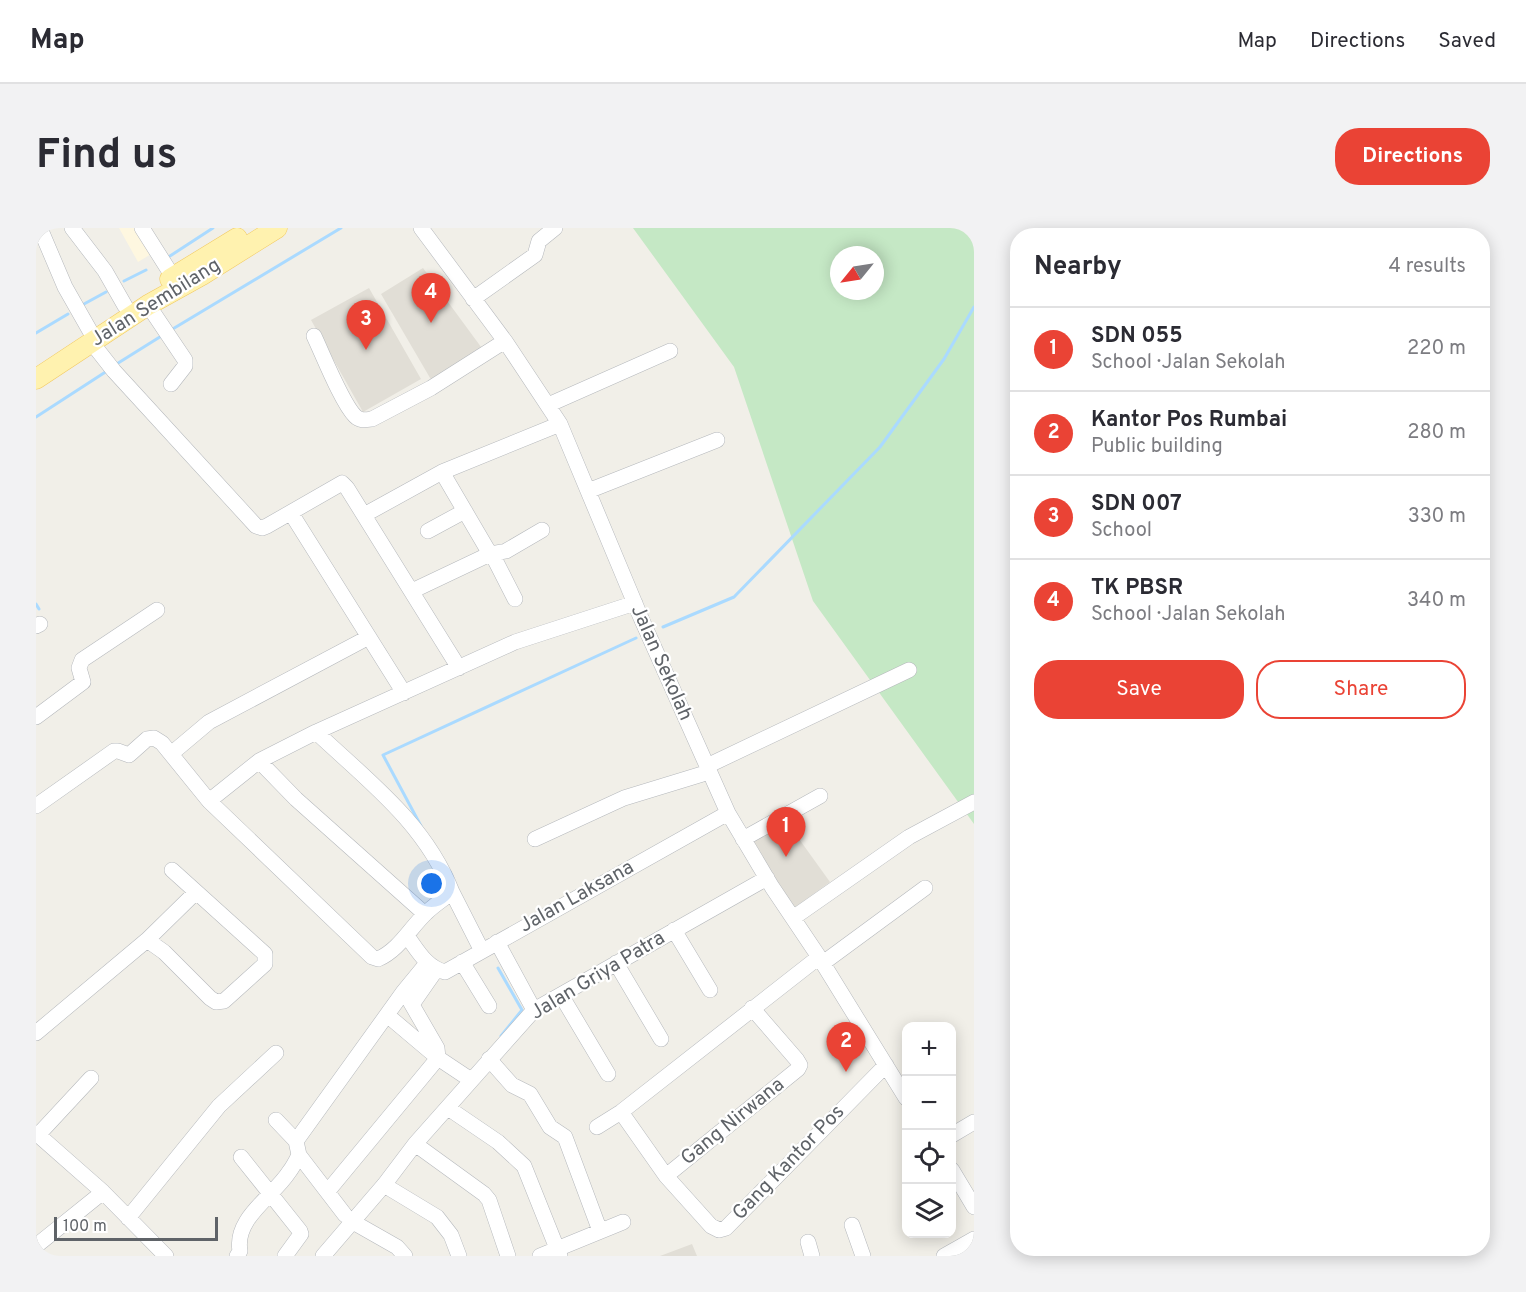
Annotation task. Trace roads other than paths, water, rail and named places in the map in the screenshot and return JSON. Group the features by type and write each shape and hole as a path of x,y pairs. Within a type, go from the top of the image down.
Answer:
{"main road":[{"name":"Jalan Sembilang","path":"36,378 91,337 124,306 253,228"},
{"name":"Jalan Sembilang","path":"36,363 91,337 202,275 276,228"}],"street":[{"path":"72,228 105,271 124,306"},
{"path":"142,228 172,277"},
{"name":"Jalan Sekolah","path":"421,228 505,340 560,424 635,603 728,813 902,1091"},
{"path":"473,298 535,255 539,241 555,228"},
{"path":"36,235 42,233 65,287 91,337 110,366 256,526 262,528 267,526 342,483 459,668"},
{"path":"148,305 185,360 185,366 171,384"},
{"path":"315,336 346,403 355,417 363,421 372,419 431,388 505,340"},
{"path":"549,405 670,351"},
{"path":"364,515 442,472 560,424"},
{"path":"588,491 717,440"},
{"path":"442,472 515,599"},
{"path":"428,531 465,511"},
{"path":"291,513 404,693"},
{"path":"412,591 491,554 506,551 542,530"},
{"path":"209,801 259,761 315,732 515,642 635,603"},
{"path":"36,717 83,682 79,668 82,660 157,610"},
{"path":"171,754 209,722 369,637"},
{"path":"535,839 624,798 708,769 909,670"},
{"path":"315,732 404,814 421,835 482,951"},
{"path":"38,800 114,751 129,755 150,738 162,742 209,801 372,957 378,959 385,956 407,936 425,914 452,891"},
{"path":"259,761 296,799 425,914"},
{"path":"743,839 820,796"},
{"path":"793,918 909,837 974,802"},
{"name":"Jalan Laksana","path":"432,967 445,972 728,813"},
{"path":"147,940 164,952 216,1002 224,1001 265,964 265,954 172,870"},
{"name":"Jalan Griya Patra","path":"325,1255 349,1218 384,1185 415,1144 448,1108 468,1078 489,1059 534,1010 767,878"},
{"path":"597,1127 621,1112 752,1008 925,888"},
{"path":"36,1033 147,940 196,892"},
{"path":"674,930 710,990"},
{"path":"242,1254 239,1241 243,1225 289,1173 297,1148 387,1015 408,997 432,967 407,936"},
{"path":"497,942 534,1010"},
{"path":"462,962 489,1006"},
{"path":"616,963 661,1039"},
{"path":"561,995 608,1074"},
{"path":"328,1191 438,1058 437,1048 408,997"},
{"name":"Gang Nirwana","path":"621,1112 666,1176 798,1069 800,1065 797,1060 752,1008"},
{"path":"387,1015 438,1058 468,1078"},
{"path":"128,1218 219,1106 276,1053"},
{"path":"489,1059 512,1084 530,1094 550,1127 565,1137 600,1231"},
{"name":"Gang Kantor Pos","path":"666,1176 711,1226 719,1230 726,1227 886,1065"},
{"path":"92,1078 37,1134 103,1192 166,1256"},
{"path":"448,1108 498,1142 524,1166 559,1253"},
{"path":"276,1120 349,1218 397,1247 405,1256"},
{"path":"956,1132 974,1122"},
{"path":"415,1144 489,1200 508,1256"},
{"path":"241,1157 301,1234 285,1256"},
{"path":"956,1178 974,1207"},
{"path":"384,1185 437,1217 451,1235 459,1256"},
{"path":"36,1246 103,1192"},
{"path":"540,1256 559,1253 600,1231 623,1222"},
{"path":"852,1225 863,1256"},
{"path":"944,1256 974,1239"}],"waterway":[{"path":"170,256 213,228"},
{"path":"171,330 341,228"},
{"path":"124,281 146,270"},
{"path":"84,304 106,292"},
{"path":"663,627 734,597 880,447 944,359 974,307"},
{"path":"36,333 68,314"},
{"path":"115,365 163,335"},
{"path":"36,417 107,371"},
{"path":"36,604 39,609"},
{"path":"421,826 383,755 636,638"},
{"path":"498,968 522,1010 501,1036"}],"place":[{"name":"TK PBSR","path":"431,323"},
{"name":"SDN 007","path":"366,350"},
{"name":"SDN 055","path":"786,857"},
{"name":"Kantor Pos Rumbai","path":"846,1072"}]}
